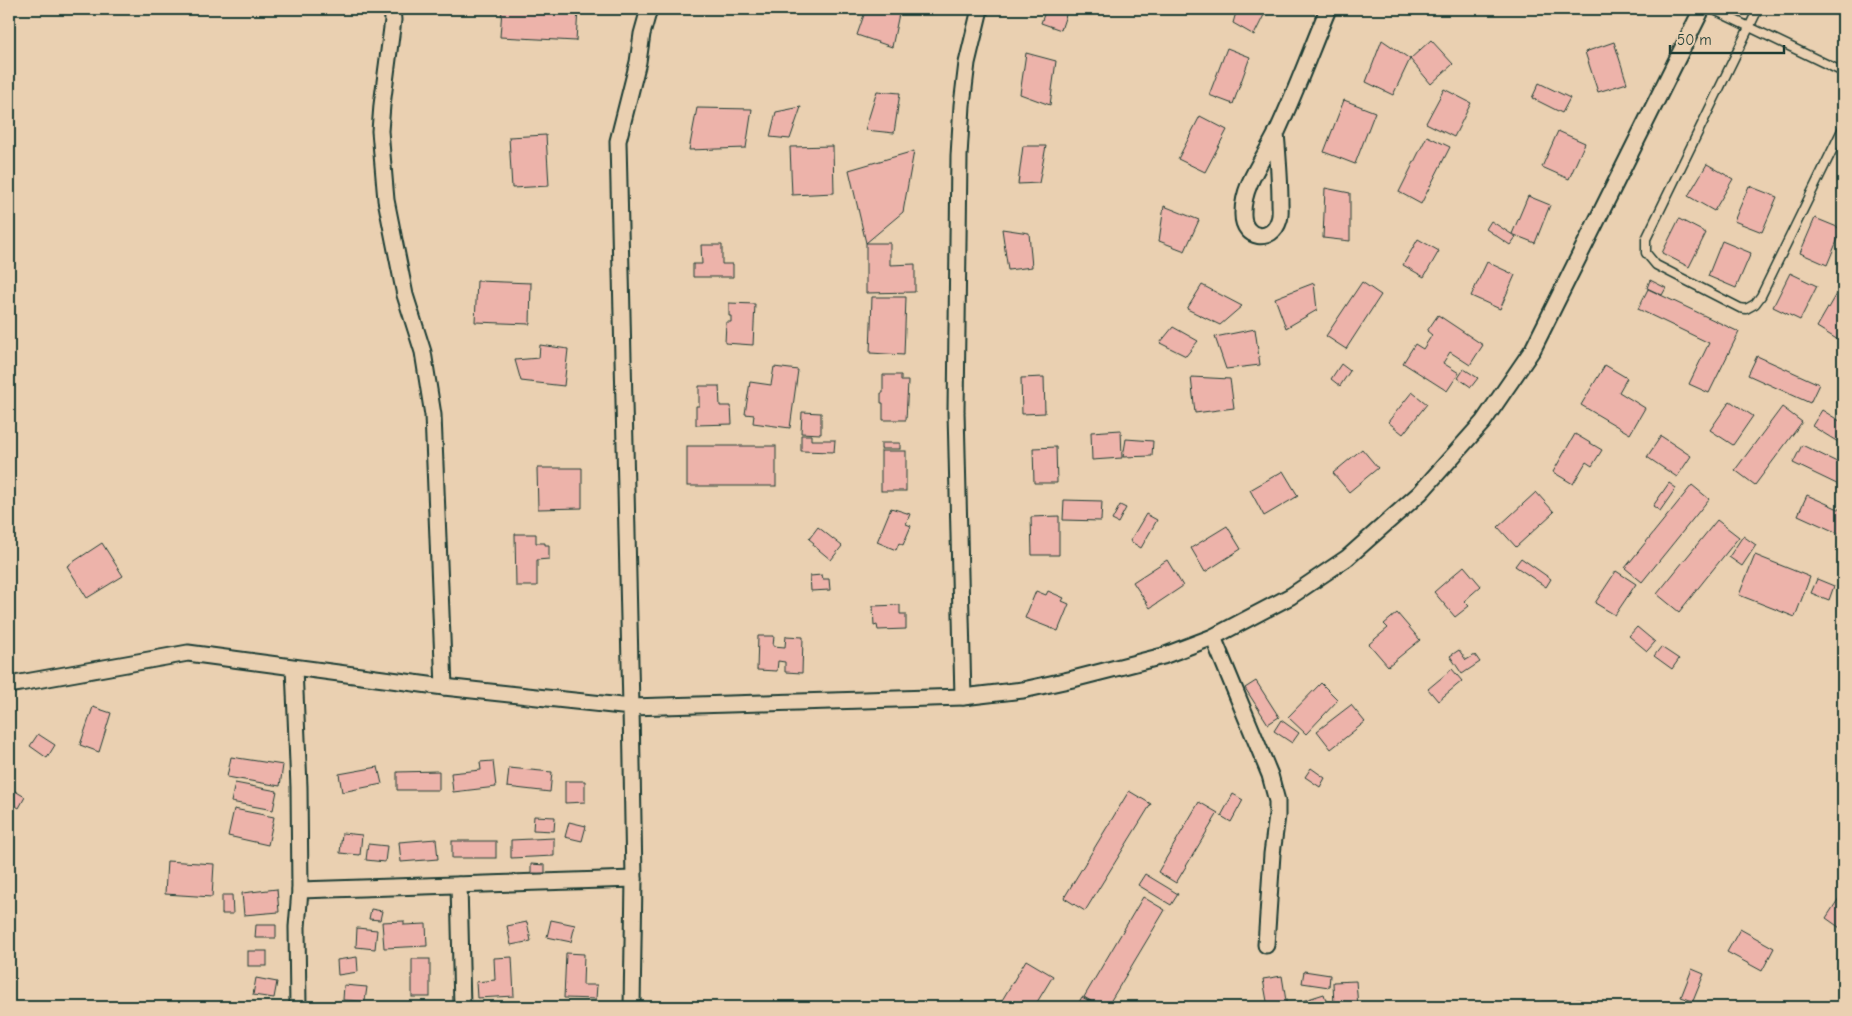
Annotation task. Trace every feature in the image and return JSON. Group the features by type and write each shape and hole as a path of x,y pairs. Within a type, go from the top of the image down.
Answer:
{"street":[{"path":"392,9 393,20 380,131 388,209 404,295 423,352 433,415 444,687"},
{"path":"632,1007 634,879 632,707 618,141 649,9"},
{"path":"963,696 956,412 959,156 966,71 980,9"},
{"path":"1276,133 1280,175 1280,218 1274,230 1261,236 1254,234 1246,228 1242,218 1243,201 1262,157 1276,133 1328,9"},
{"path":"9,685 188,653 444,687 632,707 963,696 1023,690 1073,679 1163,656 1213,637 1291,596 1347,558 1420,493 1483,422 1533,349 1701,10"},
{"path":"1213,637 1270,776 1277,801 1266,945"},
{"path":"294,668 299,787 298,1007"},
{"path":"300,890 634,879"},
{"path":"460,885 462,1007"}],"lane":[{"path":"1758,9 1646,238 1646,253 1656,265 1740,308 1746,309 1755,304 1761,296 1843,128"},
{"path":"1701,10 1750,27 1843,72"}],"building":[{"path":"502,9 578,9 576,41 500,37"},
{"path":"866,9 900,9 892,47 857,35"},
{"path":"1046,9 1068,9 1061,30 1041,23"},
{"path":"1237,9 1267,9 1254,35 1233,23"},
{"path":"1382,40 1410,59 1393,95 1366,82"},
{"path":"1431,40 1453,64 1431,84 1410,59"},
{"path":"1614,42 1627,83 1598,92 1585,52"},
{"path":"1227,48 1250,57 1233,104 1209,95"},
{"path":"1026,53 1056,61 1050,105 1020,94"},
{"path":"1539,83 1570,98 1562,113 1532,98"},
{"path":"1444,89 1471,103 1454,137 1426,123"},
{"path":"877,91 900,93 894,133 865,130"},
{"path":"1344,100 1375,112 1355,164 1324,152"},
{"path":"801,107 790,139 770,137 776,112"},
{"path":"697,108 752,109 746,148 689,150"},
{"path":"1200,116 1227,130 1205,172 1178,159"},
{"path":"1558,131 1585,143 1569,179 1542,167"},
{"path":"546,135 549,186 512,188 509,137"},
{"path":"1427,136 1450,147 1421,204 1399,192"},
{"path":"833,146 834,193 792,195 790,147"},
{"path":"1023,146 1046,146 1039,183 1018,184"},
{"path":"914,151 903,212 866,243 849,170"},
{"path":"1707,164 1733,179 1714,211 1688,196"},
{"path":"1749,186 1777,197 1762,232 1734,221"},
{"path":"1325,188 1350,193 1350,241 1323,238"},
{"path":"1528,196 1550,205 1535,243 1512,234"},
{"path":"1164,206 1199,220 1185,251 1159,241"},
{"path":"1815,218 1842,229 1827,265 1800,253"},
{"path":"1679,219 1706,233 1689,267 1662,253"},
{"path":"1491,221 1516,237 1510,245 1486,229"},
{"path":"1002,229 1029,233 1032,267 1008,270"},
{"path":"1418,239 1439,251 1424,277 1403,265"},
{"path":"1722,241 1751,253 1736,288 1708,276"},
{"path":"866,243 890,243 890,265 915,264 915,292 866,293"},
{"path":"701,245 722,245 722,264 733,264 733,277 693,277 693,264 702,264"},
{"path":"1487,262 1515,275 1500,309 1471,296"},
{"path":"1790,273 1817,286 1800,320 1773,307"},
{"path":"1650,280 1666,288 1662,295 1647,288"},
{"path":"477,281 531,283 530,324 475,322"},
{"path":"1362,282 1381,295 1346,349 1326,336"},
{"path":"1314,283 1317,310 1286,328 1275,298"},
{"path":"1202,285 1242,306 1220,325 1187,309"},
{"path":"1648,289 1739,332 1709,393 1689,384 1709,343 1638,309"},
{"path":"1836,294 1843,298 1843,343 1817,327"},
{"path":"872,297 906,297 904,355 870,353"},
{"path":"729,303 755,304 753,345 725,343 726,322 731,322"},
{"path":"1438,315 1483,345 1470,365 1450,352 1443,363 1459,373 1447,391 1403,363 1415,344 1423,349 1432,335 1427,331"},
{"path":"1173,327 1198,341 1186,356 1160,343"},
{"path":"1255,329 1260,365 1226,369 1215,337"},
{"path":"540,345 568,349 564,386 521,381 515,360 539,358"},
{"path":"1757,356 1819,384 1810,403 1748,375"},
{"path":"1341,364 1350,371 1340,386 1331,379"},
{"path":"1605,365 1627,378 1619,392 1645,408 1630,434 1581,405"},
{"path":"774,367 798,370 790,428 753,423 754,415 745,414 750,382 771,385"},
{"path":"1464,369 1478,378 1471,387 1458,378"},
{"path":"883,375 901,375 901,381 908,381 906,420 883,420 881,393 883,393"},
{"path":"1044,377 1045,413 1022,414 1021,378"},
{"path":"1191,377 1230,379 1234,408 1195,413"},
{"path":"699,386 719,386 720,406 731,406 732,424 696,425 696,406 699,406"},
{"path":"1412,392 1427,404 1403,434 1388,422"},
{"path":"1730,401 1753,416 1733,445 1710,430"},
{"path":"1782,407 1802,422 1755,485 1735,470"},
{"path":"1822,410 1843,423 1843,445 1812,426"},
{"path":"802,412 821,413 821,434 801,433"},
{"path":"1121,430 1122,458 1092,460 1091,432"},
{"path":"1575,434 1602,450 1592,466 1586,462 1573,484 1553,472"},
{"path":"801,435 811,435 811,440 835,440 834,452 801,451"},
{"path":"1661,436 1691,456 1677,477 1647,457"},
{"path":"1126,439 1153,441 1152,456 1123,457"},
{"path":"881,443 900,443 900,449 881,449"},
{"path":"1802,445 1843,465 1843,487 1793,463"},
{"path":"687,446 776,446 776,486 687,486"},
{"path":"1056,447 1057,483 1034,483 1033,448"},
{"path":"1362,449 1378,468 1349,492 1333,473"},
{"path":"881,451 906,451 906,491 881,491"},
{"path":"537,468 582,468 582,508 538,509"},
{"path":"1283,471 1298,496 1264,516 1250,490"},
{"path":"1669,483 1676,488 1660,511 1653,506"},
{"path":"1692,485 1709,499 1642,582 1625,568"},
{"path":"1536,492 1554,512 1516,547 1498,527"},
{"path":"1807,495 1843,511 1843,540 1840,539 1842,535 1798,515"},
{"path":"1064,500 1102,501 1101,521 1063,520"},
{"path":"1120,505 1126,508 1118,523 1112,520"},
{"path":"891,508 910,514 906,524 911,526 903,545 899,543 896,550 877,542"},
{"path":"1146,514 1157,520 1141,548 1130,541"},
{"path":"1059,516 1059,555 1032,555 1031,517"},
{"path":"1717,520 1739,537 1679,612 1657,594"},
{"path":"1227,526 1241,549 1205,572 1191,548"},
{"path":"818,527 842,546 831,560 813,545 814,543 809,539"},
{"path":"515,534 536,534 536,543 549,545 549,559 537,560 537,586 516,586"},
{"path":"1743,536 1756,545 1742,566 1729,557"},
{"path":"102,543 123,576 87,598 67,566"},
{"path":"1755,555 1810,577 1795,617 1739,595"},
{"path":"1521,558 1551,579 1546,587 1515,566"},
{"path":"1167,560 1183,586 1150,608 1133,582"},
{"path":"1464,566 1481,586 1464,601 1469,606 1455,617 1434,592"},
{"path":"1616,571 1636,584 1615,615 1595,603"},
{"path":"822,575 823,579 829,579 830,590 811,591 810,576"},
{"path":"1817,579 1834,586 1829,600 1811,593"},
{"path":"1036,591 1046,595 1048,591 1064,598 1062,601 1069,604 1058,631 1025,618"},
{"path":"900,605 900,614 906,614 906,629 878,630 877,625 874,626 873,606"},
{"path":"1397,613 1420,640 1388,666 1369,644 1388,628 1384,624"},
{"path":"1637,627 1655,642 1647,651 1629,636"},
{"path":"758,636 774,636 773,646 785,647 786,636 803,637 802,673 785,672 785,662 778,661 777,671 757,670"},
{"path":"1661,647 1679,659 1672,669 1654,656"},
{"path":"1459,650 1466,660 1475,655 1480,662 1462,674 1450,656"},
{"path":"1452,669 1462,681 1438,701 1428,689"},
{"path":"1256,681 1279,717 1268,724 1245,688"},
{"path":"1321,683 1338,700 1306,734 1288,717"},
{"path":"1351,705 1365,722 1331,749 1317,731"},
{"path":"93,707 111,713 99,752 80,745"},
{"path":"1281,720 1299,733 1292,743 1274,731"},
{"path":"38,734 55,745 47,758 30,746"},
{"path":"231,757 283,765 280,786 227,777"},
{"path":"493,761 496,787 453,792 451,773 481,770 480,762"},
{"path":"378,767 382,784 342,792 339,774"},
{"path":"509,768 552,772 550,792 507,787"},
{"path":"1311,768 1325,778 1320,787 1305,777"},
{"path":"439,771 439,790 397,790 397,772"},
{"path":"565,781 585,781 585,802 565,803"},
{"path":"235,783 277,791 273,810 231,802"},
{"path":"10,788 25,797 19,808 9,802"},
{"path":"1129,791 1151,804 1085,911 1064,898"},
{"path":"1233,794 1243,800 1231,822 1221,816"},
{"path":"1199,802 1218,813 1176,883 1158,872"},
{"path":"234,809 274,817 268,845 228,836"},
{"path":"534,816 555,817 554,831 533,830"},
{"path":"569,822 586,826 582,841 565,837"},
{"path":"342,833 362,835 360,855 340,853"},
{"path":"554,838 554,856 511,858 511,840"},
{"path":"436,839 438,859 401,862 399,842"},
{"path":"452,841 496,841 496,858 452,858"},
{"path":"368,844 387,846 385,862 366,860"},
{"path":"167,861 214,864 212,897 165,894"},
{"path":"531,864 545,865 545,874 531,873"},
{"path":"1145,874 1178,894 1171,905 1138,885"},
{"path":"277,889 279,912 244,915 242,893"},
{"path":"1843,892 1843,930 1826,918"},
{"path":"222,895 232,895 233,914 222,914"},
{"path":"1143,897 1165,910 1107,1007 1101,1007 1084,997"},
{"path":"371,909 382,911 380,920 369,919"},
{"path":"551,920 575,925 571,942 547,937"},
{"path":"404,921 404,925 426,924 427,946 384,948 382,922"},
{"path":"527,922 531,941 511,945 507,926"},
{"path":"256,925 276,925 276,938 255,938"},
{"path":"357,928 377,930 375,949 356,947"},
{"path":"1740,929 1774,948 1762,971 1727,952"},
{"path":"248,951 267,951 267,966 248,966"},
{"path":"566,953 584,954 583,985 597,985 596,999 564,998"},
{"path":"357,957 358,972 338,975 337,960"},
{"path":"512,957 514,996 477,998 476,982 495,980 494,958"},
{"path":"412,959 430,959 430,997 412,997"},
{"path":"1026,960 1053,976 1034,1007 998,1007"},
{"path":"1692,969 1704,974 1693,1001 1681,997"},
{"path":"1304,971 1330,975 1329,987 1302,983"},
{"path":"1282,976 1287,1007 1268,1007 1263,979"},
{"path":"256,978 277,982 274,998 253,995"},
{"path":"1356,981 1358,1007 1334,1007 1333,982"},
{"path":"344,985 367,987 365,1001 343,1000"},
{"path":"1324,994 1328,1007 1301,1007 1299,1002"},
{"path":"1082,997 1099,1007 1076,1007"},
{"path":"1581,1000 1581,1007 1541,1007 1541,1002"},
{"path":"528,1006 528,1007 488,1007"}]}
